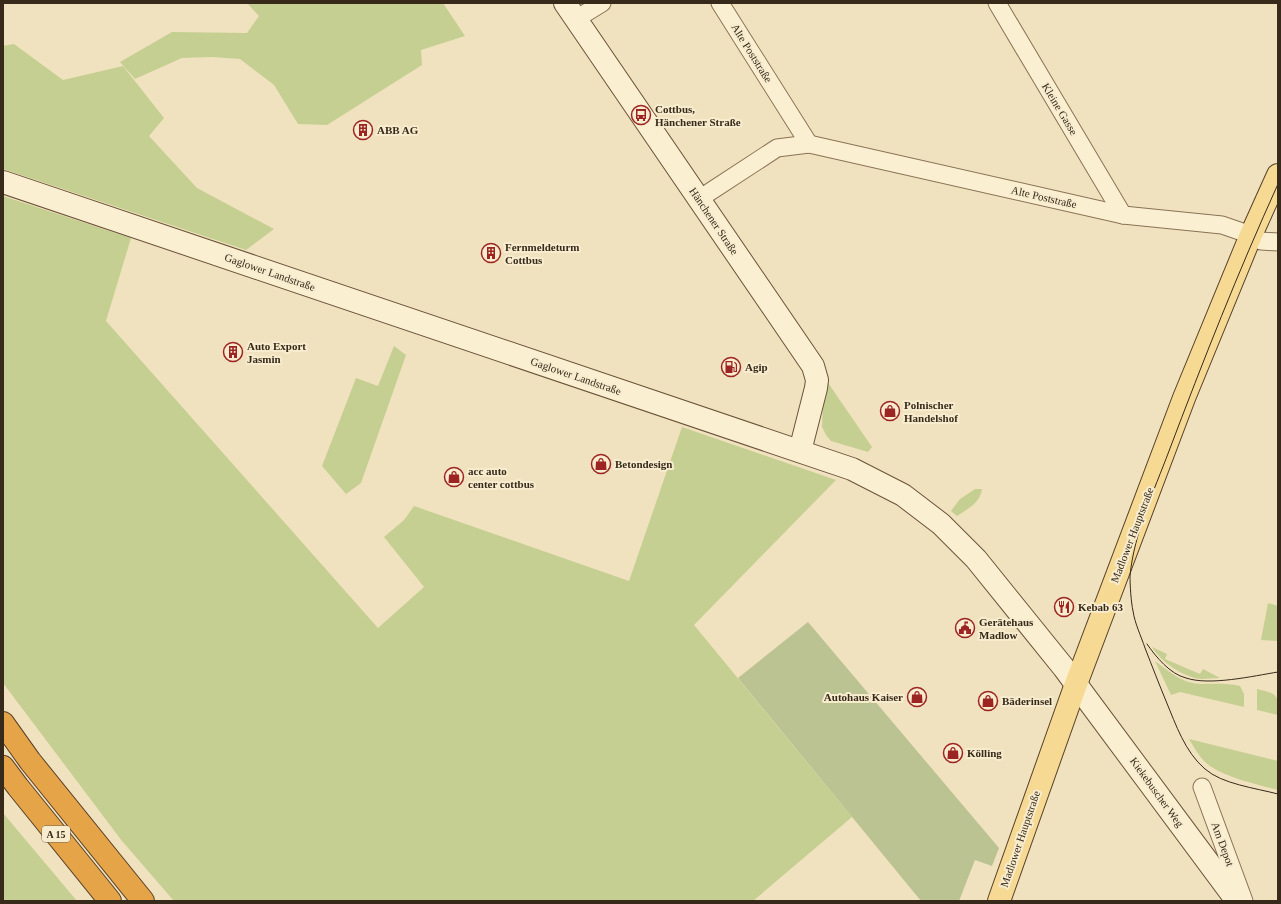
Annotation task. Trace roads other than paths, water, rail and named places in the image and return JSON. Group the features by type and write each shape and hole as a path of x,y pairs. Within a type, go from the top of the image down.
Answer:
{"highway":[{"name":"A 15","path":"3,723 30,761 143,901"},
{"name":"A 15","path":"3,766 18,787 110,901"}],"main road":[{"name":"Hänchener Straße","path":"571,11 813,366 817,380 816,388 800,451"},
{"name":"Madlower Hauptstraße","path":"998,901 1076,684 1184,398 1251,235 1278,175"},
{"name":"Gaglower Landstraße","path":"3,182 852,469 903,495 941,524 976,559 1076,684"},
{"name":"Kiekebuscher Weg","path":"1076,684 1237,901"}],"street":[{"path":"571,11 602,3"},
{"name":"Alte Poststraße","path":"720,3 809,144"},
{"name":"Kleine Gasse","path":"997,3 1122,215"},
{"name":"Alte Poststraße","path":"699,199 777,148 809,144 1122,215 1222,225 1251,235 1261,241 1278,242"},
{"name":"Am Depot","path":"1202,787 1244,901"}],"tram line":[{"path":"1278,184 1221,317 1151,497 1140,528 1132,560 1130,576 1130,589 1134,616 1137,625 1182,738 1192,755 1205,769 1220,778 1239,785 1278,794"},
{"path":"1147,644 1169,669 1186,678 1219,681 1278,672"}],"place":[{"name":"Cottbus, Hänchener Straße","path":"641,115"},
{"name":"ABB AG","path":"363,130"},
{"name":"Fernmeldeturm Cottbus","path":"491,253"},
{"name":"Auto Export Jasmin","path":"233,352"},
{"name":"Agip","path":"731,367"},
{"name":"Polnischer Handelshof","path":"890,411"},
{"name":"Betondesign","path":"601,464"},
{"name":"acc auto center cottbus","path":"454,477"},
{"name":"Kebab 63","path":"1064,607"},
{"name":"Gerätehaus Madlow","path":"965,628"},
{"name":"Autohaus Kaiser","path":"917,697"},
{"name":"Bäderinsel","path":"988,701"},
{"name":"Kölling","path":"953,753"}]}
